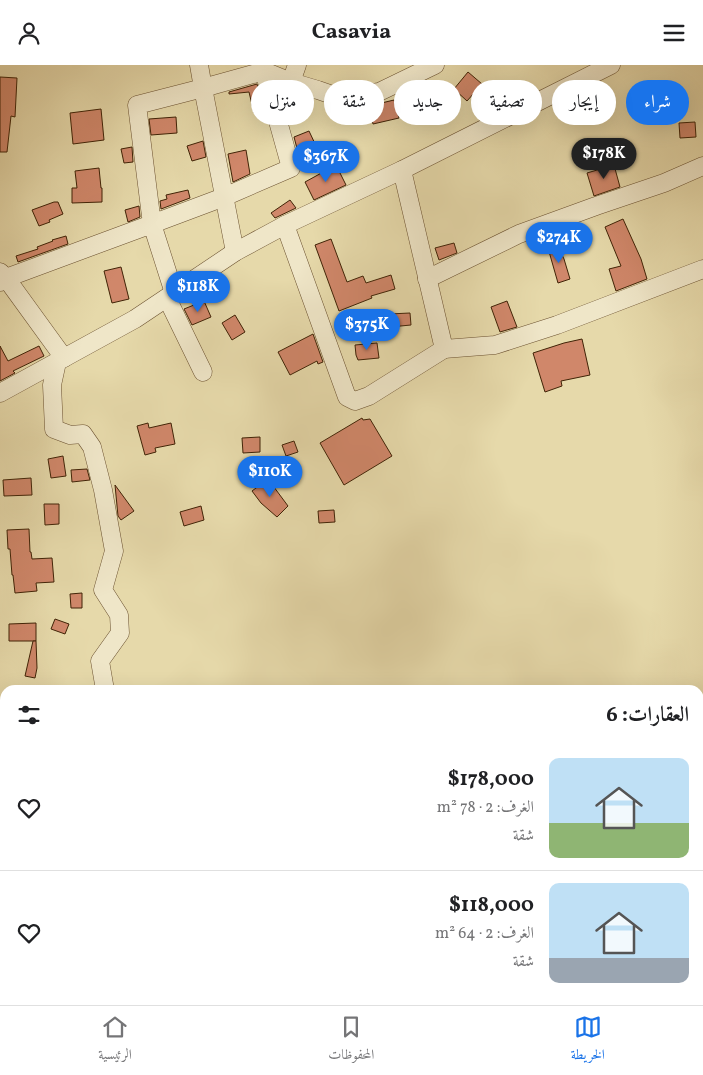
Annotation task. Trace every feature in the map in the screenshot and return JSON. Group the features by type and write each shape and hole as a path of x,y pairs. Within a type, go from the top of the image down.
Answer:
{"street":[{"path":"199,65 235,252"},
{"path":"292,80 297,65"},
{"path":"314,88 341,98 379,92 414,70 435,65"},
{"path":"0,393 135,319 235,252 285,225 402,170 612,65"},
{"path":"61,360 2,277 224,197 291,168 264,71"},
{"path":"203,372 170,295 152,224 137,105 203,89 234,72 264,71 286,80"},
{"path":"427,279 520,234 664,183 703,166"},
{"path":"402,170 444,349"},
{"path":"285,225 347,397 355,401 369,396 444,349 495,345 557,325 703,269"},
{"path":"61,360 52,385 54,429 70,435 83,434 92,447 103,490 114,551 103,590 119,615 120,633 100,661 104,685"}],"building":[{"path":"468,72 477,80 471,80 471,96 467,101 461,95 461,80"},
{"path":"0,77 17,78 15,117 11,116 7,152 0,152"},
{"path":"251,86 251,100 249,92 229,94 229,92"},
{"path":"394,100 394,119 384,121 384,102"},
{"path":"101,109 104,140 73,144 70,113"},
{"path":"176,117 177,133 151,135 149,119"},
{"path":"689,122 695,122 696,137 680,138 679,125 689,125"},
{"path":"309,131 317,148 299,156 294,137"},
{"path":"203,141 206,157 192,161 187,146"},
{"path":"132,147 133,162 124,163 121,149"},
{"path":"246,150 250,174 233,182 228,154"},
{"path":"336,165 346,185 314,200 305,182"},
{"path":"614,165 620,187 594,196 587,173"},
{"path":"99,168 102,202 72,203 72,188 77,188 75,171"},
{"path":"188,190 190,198 161,209 160,201 167,199 166,195"},
{"path":"290,200 296,208 275,218 271,213"},
{"path":"58,202 63,214 39,226 32,210"},
{"path":"139,206 140,217 128,222 125,210"},
{"path":"623,219 641,259 647,279 616,291 609,269 621,266 605,227"},
{"path":"66,236 68,244 18,262 16,256 38,249 37,247 52,240"},
{"path":"331,239 347,282 363,276 366,283 391,275 395,289 371,296 372,298 339,311 315,245"},
{"path":"454,243 457,253 439,260 435,248"},
{"path":"557,244 570,279 558,283 548,248"},
{"path":"121,267 129,299 112,303 104,271"},
{"path":"204,301 211,317 192,325 184,309"},
{"path":"507,301 517,327 500,332 491,307"},
{"path":"410,313 411,325 390,327 389,314"},
{"path":"235,315 245,332 232,340 222,323"},
{"path":"313,334 323,362 318,364 317,361 290,375 278,352"},
{"path":"582,339 590,375 561,381 562,386 545,392 533,353"},
{"path":"377,343 379,358 358,360 355,345"},
{"path":"0,346 8,361 39,346 44,356 13,371 15,373 0,381"},
{"path":"362,418 363,420 370,419 392,456 344,485 320,443"},
{"path":"148,423 149,428 171,423 175,444 155,448 156,452 145,455 137,426"},
{"path":"260,437 260,452 243,453 242,438"},
{"path":"294,441 298,452 286,456 282,445"},
{"path":"63,456 66,476 51,478 48,459"},
{"path":"87,469 90,480 72,482 71,470"},
{"path":"31,478 32,495 4,496 3,480"},
{"path":"268,479 288,506 277,517 261,503 252,491"},
{"path":"115,485 134,511 121,520 118,516"},
{"path":"44,504 59,504 59,524 45,525"},
{"path":"201,506 204,520 184,526 180,512"},
{"path":"334,510 335,522 319,523 318,511"},
{"path":"29,529 32,559 52,558 54,582 36,583 37,591 15,593 7,530"},
{"path":"82,593 82,608 71,608 70,594"},
{"path":"55,619 69,624 65,634 51,629"},
{"path":"36,623 36,641 9,641 9,624"},
{"path":"33,641 36,641 37,668 35,678 25,676"}]}
